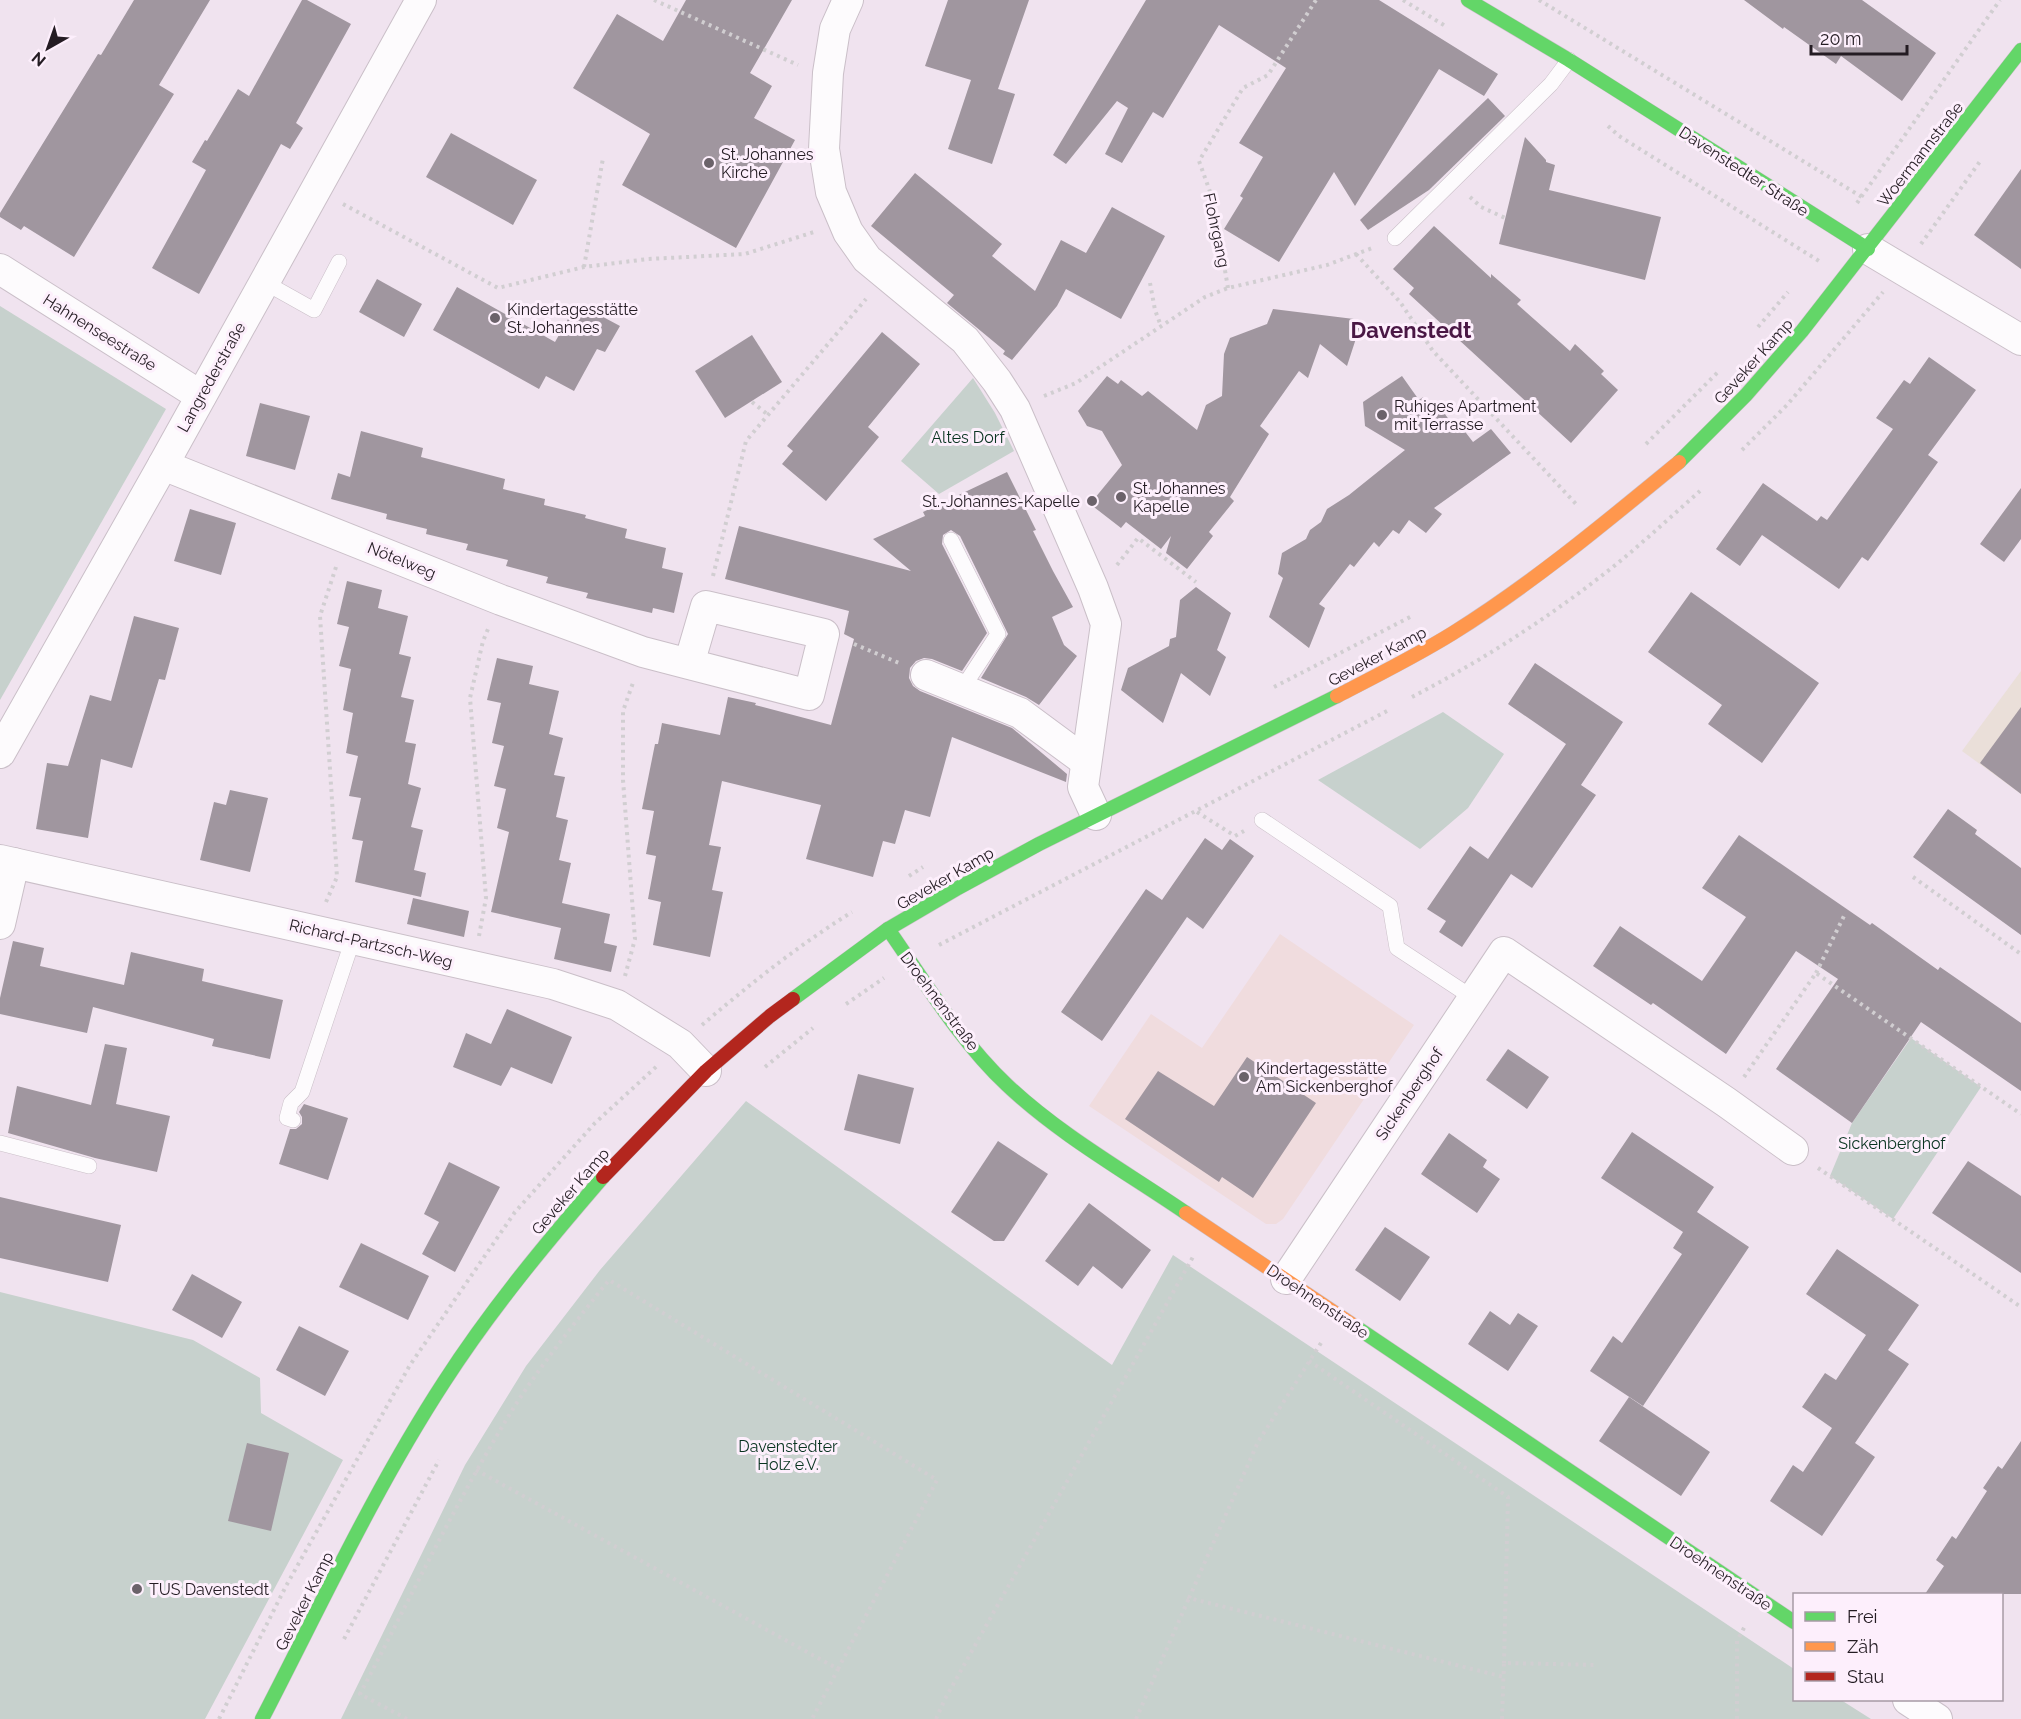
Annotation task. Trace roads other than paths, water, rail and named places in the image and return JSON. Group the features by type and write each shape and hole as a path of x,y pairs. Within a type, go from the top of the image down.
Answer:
{"street":[{"path":"849,0 835,29 828,73 824,149 831,192 848,232 867,259 965,340 997,381 1015,409 1093,588 1106,624 1083,787 1096,815"},
{"name":"Davenstedter Straße","path":"1468,0 1569,60 1836,230 2021,340"},
{"name":"Langrederstraße","path":"0,753 164,465 416,2"},
{"name":"Woermannstraße","path":"1845,277 2021,50"},
{"name":"Hahnenseestraße","path":"0,269 201,396"},
{"name":"Geveker Kamp","path":"262,1719 387,1478 442,1383 497,1304 551,1238 607,1173 706,1071 770,1016 888,929 958,888 1096,815 1385,672 1453,633 1523,586 1685,458 1753,387 1845,277"},
{"name":"Nötelweg","path":"164,465 501,600 643,652 689,664 809,695 825,634 706,606 689,664"},
{"path":"926,675 1020,713 1085,761"},
{"name":"Richard-Partzsch-Weg","path":"0,924 7,861 553,984 617,1005 680,1044 706,1071"},
{"name":"Droehnenstraße","path":"888,929 966,1040 1007,1085 1063,1130 1793,1621"},
{"name":"Sickenberghof","path":"1286,1279 1504,952 1793,1150"},
{"path":"1910,1701 1937,1719"}],"lane":[{"path":"1395,238 1551,84 1569,60"},
{"path":"264,282 314,310 339,262"},
{"path":"951,540 998,634 962,689"},
{"path":"1262,820 1390,906 1397,948 1473,998"},
{"path":"293,1120 287,1118 291,1103 302,1092 353,939"},
{"path":"0,1143 89,1166"}],"place":[{"name":"St. Johannes Kirche","path":"709,163"},
{"name":"Kindertagesstätte St. Johannes","path":"495,318"},
{"name":"Ruhiges Apartment mit Terrasse","path":"1382,415"},
{"name":"St. Johannes Kapelle","path":"1121,497"},
{"name":"St.-Johannes-Kapelle","path":"1092,501"},
{"name":"Kindertagesstätte Am Sickenberghof","path":"1244,1077"},
{"name":"TUS Davenstedt","path":"137,1589"}],"district":[{"name":"Davenstedt","path":"1411,330"}],"park label":[{"name":"Altes Dorf","path":"968,437"},
{"name":"Davenstedter Holz e.V.","path":"788,1455"}]}
